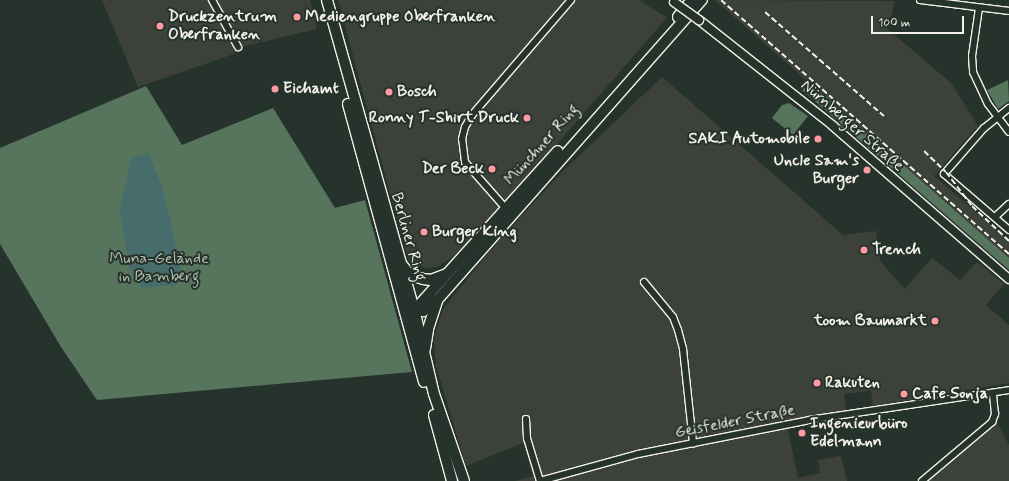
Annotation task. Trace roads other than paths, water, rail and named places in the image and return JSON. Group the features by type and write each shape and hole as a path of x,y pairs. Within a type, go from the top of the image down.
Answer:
{"main road":[{"name":"Berliner Ring","path":"320,0 452,481"},
{"name":"Berliner Ring","path":"327,0 414,309 424,357 464,481"},
{"name":"Münchner Ring","path":"438,299 508,212 692,0"},
{"name":"Münchner Ring","path":"414,309 508,212 702,0"},
{"path":"400,262 410,275 422,279 431,280 449,273"},
{"path":"402,303 414,309 425,310 438,299"},
{"path":"424,357 428,329 438,299"},
{"path":"408,325 414,309"}],"street":[{"path":"212,0 238,47"},
{"path":"508,212 465,162 462,139 465,128 472,115 571,0"},
{"path":"920,0 938,1 979,8 1009,11"},
{"name":"Nürnberger Straße","path":"673,1 833,126 1009,279"},
{"path":"979,8 972,56 973,72 981,92 1009,132"},
{"path":"1009,108 984,128 944,174 1009,230"},
{"path":"995,217 1009,204"},
{"path":"644,282 673,317 678,330 683,349 693,444"},
{"name":"Geisfelder Straße","path":"526,419 527,438 540,481 633,456 809,420 993,394 1009,390"},
{"path":"922,481 992,422 995,414 993,394"}],"water":[{"path":"148,153 161,184 171,223 182,277 177,285 142,288 129,266 120,210 131,158"}],"railway":[{"path":"721,0 1009,254"},
{"path":"765,12 884,116"},
{"path":"924,151 946,172 972,206 1009,241"}],"place":[{"name":"Mediengruppe Oberfranken","path":"297,17"},
{"name":"Druckzentrum Oberfranken","path":"160,26"},
{"name":"Eichamt","path":"275,89"},
{"name":"Bosch","path":"389,92"},
{"name":"Ronny T-Shirt Druck","path":"527,118"},
{"name":"SAKI Automobile","path":"818,139"},
{"name":"Der Beck","path":"492,169"},
{"name":"Uncle Sam's Burger","path":"867,170"},
{"name":"Burger King","path":"424,232"},
{"name":"Trench","path":"864,250"},
{"name":"toom Baumarkt","path":"935,321"},
{"name":"Rakuten","path":"817,383"},
{"name":"Cafe Sonja","path":"904,394"},
{"name":"Ingenieurbüro Edelmann","path":"802,433"}],"park label":[{"name":"Muna-Gelände in Bamberg","path":"159,268"}]}
